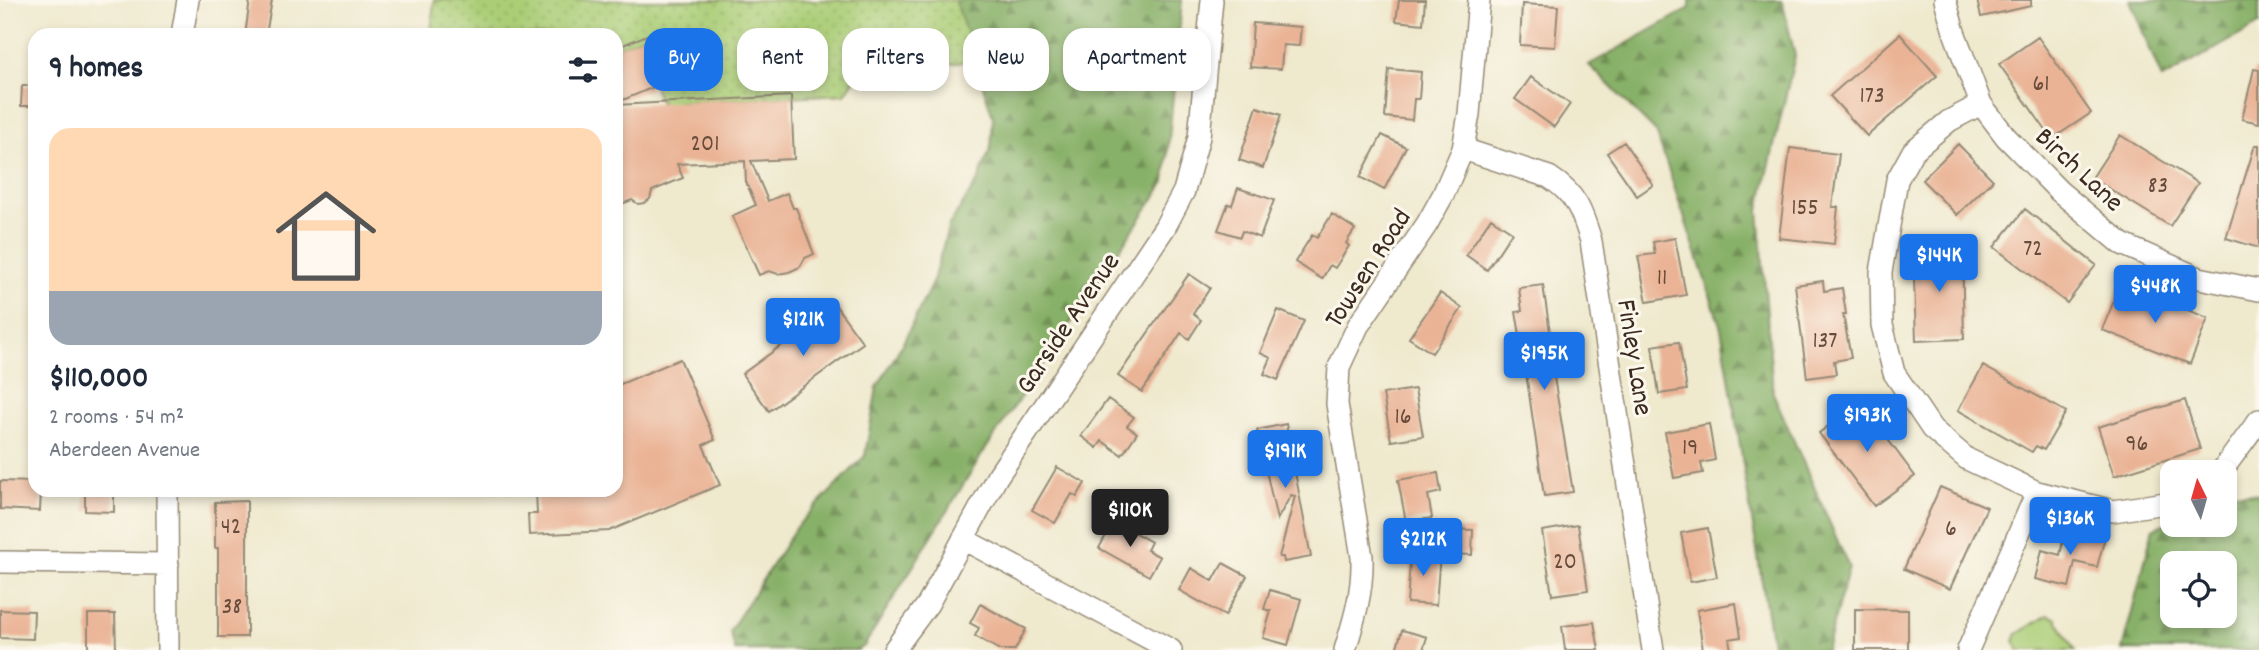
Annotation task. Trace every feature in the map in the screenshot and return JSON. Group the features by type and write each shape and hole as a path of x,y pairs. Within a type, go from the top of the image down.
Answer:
{"street":[{"path":"183,28 188,0"},
{"name":"Garside Avenue","path":"894,650 928,604 997,477 1165,227 1184,191 1199,137 1212,0"},
{"name":"Towsen Road","path":"1345,650 1361,594 1362,557 1337,404 1339,367 1358,326 1427,224 1463,149 1469,114 1479,0"},
{"name":"Birch Lane","path":"1945,0 1981,104 2006,137 2059,191 2122,244 2199,278 2259,290"},
{"path":"1981,104 1949,121 1913,151 1897,180 1881,272 1882,325 1895,373 1932,429 1967,459 2037,492 2113,510 2160,505"},
{"name":"Finley Lane","path":"1463,149 1549,177 1560,184 1582,210 1591,242 1653,650"},
{"path":"2230,460 2259,420"},
{"path":"1968,650 2037,492"},
{"path":"167,497 168,650"},
{"path":"963,539 1167,649"},
{"path":"0,562 168,564"}],"green space":[{"path":"434,0 955,0 965,28 963,62 949,64 949,28 842,28 842,91 847,91 845,94 680,102 663,109 656,91 723,91 723,28 644,28 644,36 623,45 623,28 432,28"},
{"path":"955,0 1182,0 1179,28 1063,28 1063,91 1174,91 1165,182 981,456 864,646 858,650 735,650 730,631 796,527 865,456 877,387 903,343 933,281 949,225 978,181 991,147 993,117 985,91 1049,91 1049,28 964,28"},
{"path":"1690,0 1782,0 1795,56 1759,210 1773,393 1849,567 1826,650 1773,650 1721,328 1656,132 1589,65 1690,8"},
{"path":"2130,0 2259,0 2259,24 2162,79"},
{"path":"2237,493 2259,494 2259,650 2122,650 2153,529 2160,526 2160,537 2237,537"},
{"path":"2048,615 2056,618 2075,650 2019,650 2014,641 2017,634"}],"building":[{"path":"250,0 272,0 267,28 246,28"},
{"path":"1399,0 1425,0 1423,24 1396,21"},
{"path":"1977,0 2031,0 2031,6 1981,17"},
{"path":"1522,4 1558,6 1555,47 1520,45"},
{"path":"1253,23 1301,27 1299,46 1283,45 1281,69 1250,67"},
{"path":"1900,34 1937,76 1867,136 1830,96"},
{"path":"644,36 644,91 623,100 623,45"},
{"path":"2038,37 2091,113 2052,139 1999,64"},
{"path":"1389,69 1421,72 1419,99 1414,99 1412,120 1385,117"},
{"path":"2254,69 2259,70 2259,123 2242,119"},
{"path":"1531,77 1570,104 1554,127 1515,99"},
{"path":"22,86 28,86 28,106 21,106"},
{"path":"791,96 794,159 751,161 768,201 787,193 793,208 796,208 814,254 805,258 800,267 789,272 778,274 769,271 759,275 732,216 756,205 746,182 745,161 677,164 683,178 652,191 650,199 644,203 638,204 632,200 623,203 623,105"},
{"path":"1257,107 1281,115 1263,168 1239,160"},
{"path":"1382,135 1406,147 1384,190 1360,177"},
{"path":"2120,135 2198,183 2170,226 2092,178"},
{"path":"1624,142 1653,185 1637,196 1607,153"},
{"path":"1958,144 1993,180 1957,215 1922,180"},
{"path":"2255,145 2259,145 2259,248 2226,238"},
{"path":"1790,148 1839,154 1832,207 1838,207 1834,244 1779,238"},
{"path":"1238,188 1274,200 1260,238 1242,231 1240,237 1218,230 1228,204 1232,205"},
{"path":"2025,209 2096,265 2067,303 1994,247"},
{"path":"1332,214 1355,229 1346,243 1349,246 1335,268 1330,265 1322,279 1295,262 1312,235 1317,238"},
{"path":"1491,218 1512,232 1487,270 1466,255"},
{"path":"1675,238 1686,295 1647,302 1638,256 1655,254 1653,242"},
{"path":"1962,247 1964,339 1916,341 1913,248"},
{"path":"1189,274 1210,288 1193,314 1201,320 1189,339 1181,333 1142,392 1118,376"},
{"path":"1823,281 1824,291 1842,288 1846,314 1843,314 1851,358 1834,361 1836,374 1807,378 1795,285"},
{"path":"1543,285 1553,352 1550,353 1573,492 1544,496 1526,373 1530,372 1524,335 1520,335 1516,312 1522,311 1519,288"},
{"path":"2120,286 2171,307 2172,304 2208,318 2190,364 2102,330"},
{"path":"1440,293 1462,308 1432,353 1409,338"},
{"path":"836,306 863,343 769,411 742,374"},
{"path":"1278,310 1304,321 1278,380 1264,374 1271,358 1260,353"},
{"path":"1679,342 1687,390 1659,394 1652,346"},
{"path":"680,359 715,440 703,445 720,485 609,531 529,535 528,514 537,514 536,497 623,497 623,383"},
{"path":"1983,366 2066,412 2044,450 2036,446 2032,452 1958,410"},
{"path":"1415,389 1423,436 1391,441 1383,394"},
{"path":"1108,399 1134,417 1127,426 1137,433 1122,455 1102,441 1097,448 1081,436"},
{"path":"2185,400 2200,449 2114,476 2098,427"},
{"path":"1860,402 1915,476 1874,506 1819,433"},
{"path":"1286,424 1311,557 1284,562 1283,557 1279,557 1295,496 1291,495 1277,520 1257,430"},
{"path":"1709,424 1715,460 1701,463 1703,473 1674,478 1665,432"},
{"path":"1057,467 1085,483 1077,497 1072,494 1055,523 1032,510"},
{"path":"1438,473 1441,492 1428,495 1432,518 1406,522 1398,480"},
{"path":"0,481 28,482 28,497 41,497 40,511 0,509"},
{"path":"1940,487 1987,507 1950,589 1904,569"},
{"path":"85,497 114,497 114,512 85,511"},
{"path":"247,501 247,637 218,637 215,502"},
{"path":"1114,521 1151,542 1147,550 1160,557 1149,576 1099,548"},
{"path":"1578,525 1588,590 1552,595 1542,531"},
{"path":"2066,527 2105,537 2097,567 2075,562 2069,587 2035,579 2042,550 2060,555"},
{"path":"1708,528 1717,577 1690,582 1681,533"},
{"path":"1454,529 1473,530 1472,555 1452,554"},
{"path":"1411,550 1440,553 1436,605 1407,603"},
{"path":"1223,563 1247,576 1225,616 1179,590 1191,568 1213,581"},
{"path":"1270,590 1301,599 1288,645 1263,638 1271,611 1264,609"},
{"path":"1736,603 1741,637 1729,639 1731,650 1703,650 1697,610"},
{"path":"980,604 1026,629 1015,650 1000,650 975,636 979,628 970,623"},
{"path":"1855,609 1908,610 1908,650 1855,650"},
{"path":"0,610 34,611 33,639 0,638"},
{"path":"88,614 115,614 116,650 88,650"},
{"path":"1594,622 1599,650 1565,650 1562,626"},
{"path":"1402,630 1427,637 1423,650 1396,650"}]}
